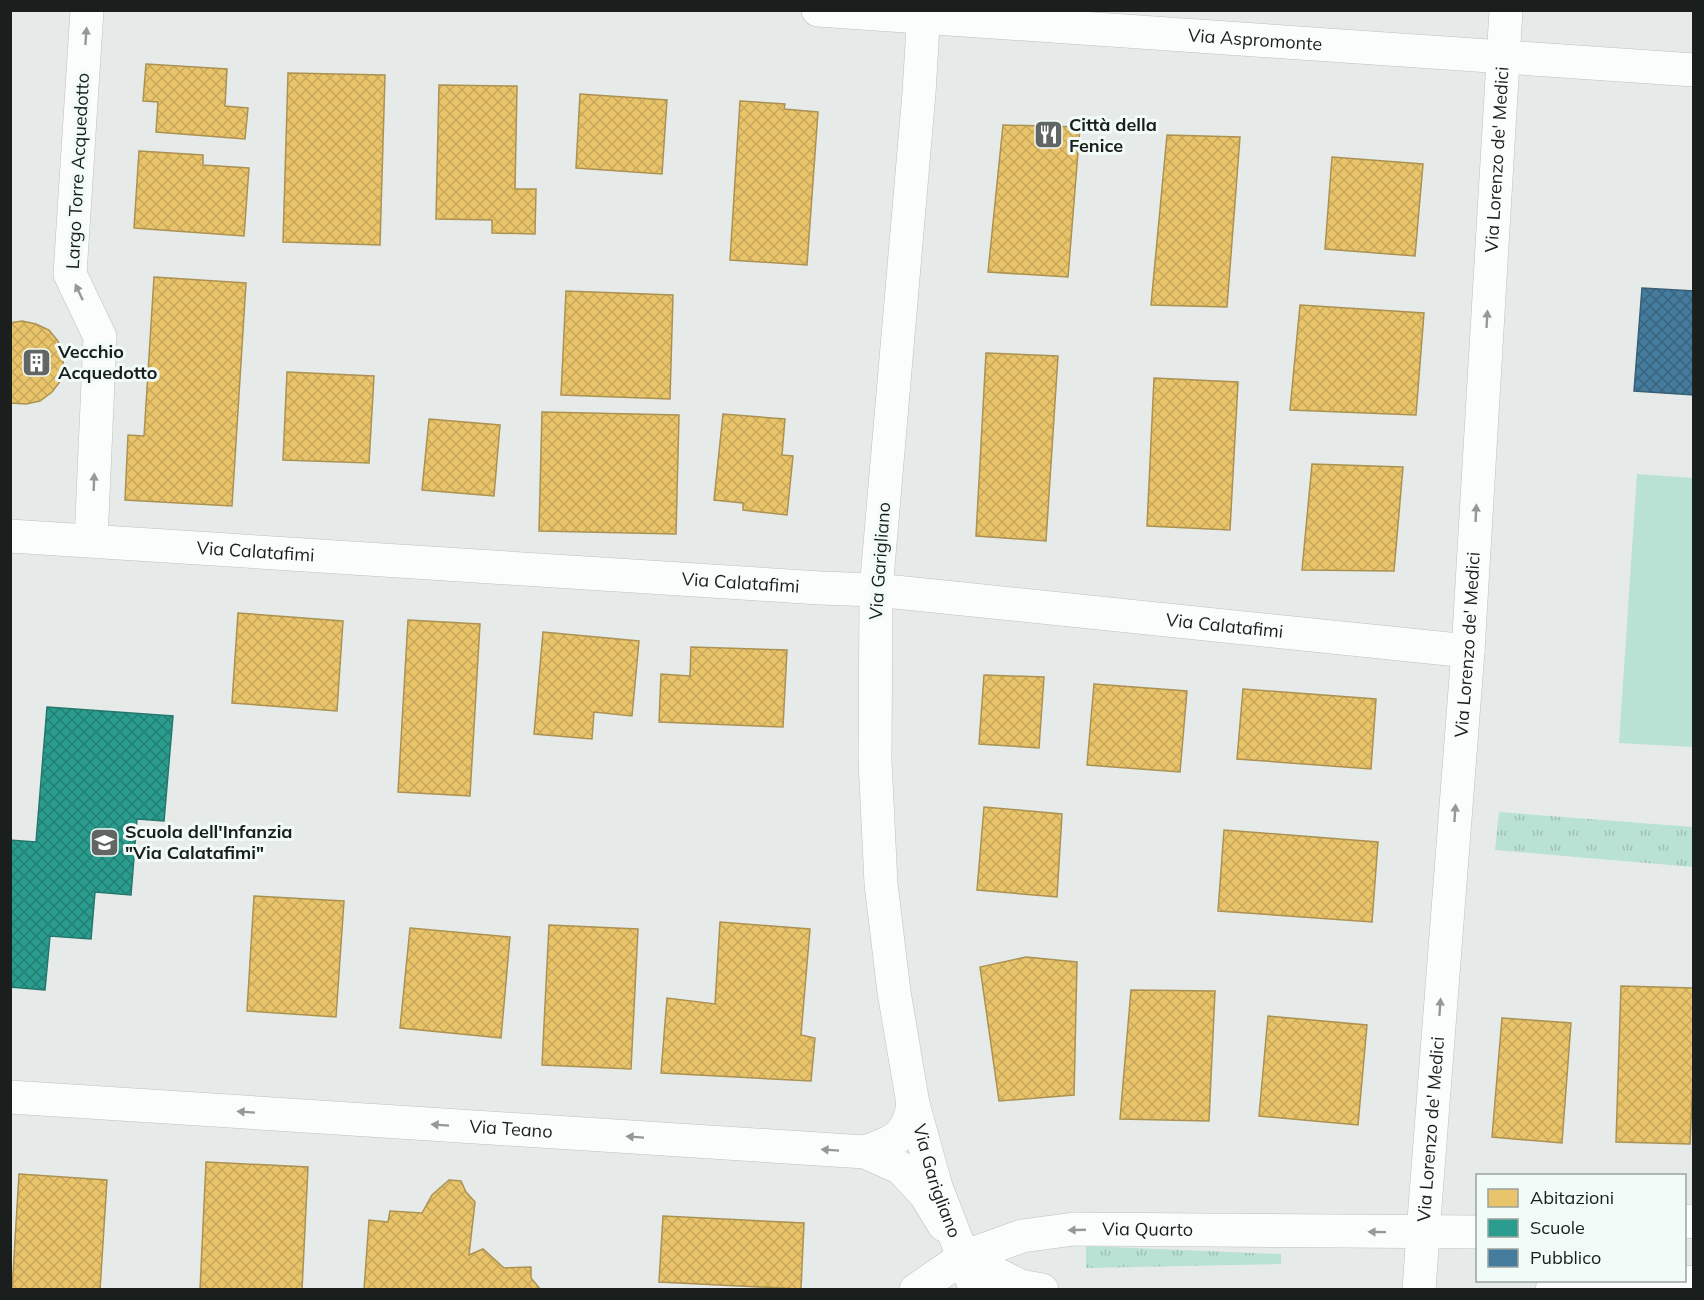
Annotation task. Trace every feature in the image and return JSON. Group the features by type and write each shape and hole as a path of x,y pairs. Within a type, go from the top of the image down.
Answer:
{"street":[{"name":"Largo Torre Acquedotto","path":"87,10 70,274 100,337 91,540"},
{"name":"Via Aspromonte","path":"818,10 923,14 1694,70"},
{"name":"Via Lorenzo de' Medici","path":"1423,1233 1468,651 1506,10"},
{"name":"Via Garigliano","path":"923,14 918,105 876,590 875,760 881,884 894,992 913,1104 936,1186 964,1257"},
{"name":"Via Calatafimi","path":"10,536 796,587 876,590 1468,651"},
{"name":"Via Teano","path":"10,1097 865,1152 901,1168 925,1194 964,1257"},
{"name":"Via Garigliano","path":"865,1152 890,1143 903,1133 911,1119 913,1104"},
{"name":"Via Quarto","path":"916,1290 964,1257 1022,1236 1074,1229 1476,1232"},
{"path":"1419,1290 1423,1233"},
{"path":"964,1257 976,1290"},
{"path":"964,1257 1020,1286 1042,1290"},
{"path":"1552,1290 1671,1284"}],"green space":[{"path":"1637,474 1693,478 1693,747 1619,743"},
{"path":"1499,812 1693,827 1693,867 1495,850"},
{"path":"1086,1246 1281,1254 1281,1264 1086,1268"}],"building: Abitazioni":[{"path":"146,64 227,69 225,106 248,108 245,139 156,132 158,102 143,101"},
{"path":"288,73 385,75 380,245 283,242"},
{"path":"439,85 517,86 515,189 536,189 535,234 492,233 492,220 436,219"},
{"path":"580,94 667,100 662,174 576,168"},
{"path":"740,101 785,104 784,109 818,112 807,265 730,260"},
{"path":"1003,125 1080,127 1068,277 988,272"},
{"path":"1167,135 1240,137 1227,307 1151,305"},
{"path":"139,151 203,155 203,165 249,168 244,236 134,228"},
{"path":"1332,157 1423,164 1415,256 1325,249"},
{"path":"154,277 246,283 232,506 125,500 128,435 144,436"},
{"path":"566,291 673,295 670,399 561,395"},
{"path":"1300,305 1424,313 1416,415 1290,410"},
{"name":"Vecchio Acquedotto","path":"22,321 49,330 58,341 63,355 63,369 59,383 40,401 26,404 10,403 10,323"},
{"path":"986,353 1058,356 1046,541 976,536"},
{"path":"287,372 374,376 369,463 283,460"},
{"path":"1154,378 1238,382 1230,530 1147,526"},
{"path":"542,412 679,415 676,534 539,531"},
{"path":"723,414 785,419 782,455 793,456 787,515 743,510 743,503 714,500"},
{"path":"429,419 500,425 494,496 422,490"},
{"path":"1312,464 1403,467 1394,571 1302,570"},
{"path":"238,613 343,621 337,711 232,703"},
{"path":"408,620 480,624 470,796 398,792"},
{"path":"543,632 639,641 632,716 594,712 592,739 534,734"},
{"path":"691,647 787,650 783,727 659,722 661,674 690,676"},
{"path":"984,675 1044,677 1039,748 979,744"},
{"path":"1094,684 1187,691 1180,772 1087,765"},
{"path":"1243,689 1376,699 1371,769 1237,759"},
{"path":"984,807 1062,814 1057,897 977,890"},
{"path":"1224,830 1378,842 1372,922 1218,911"},
{"path":"254,896 344,901 336,1017 247,1011"},
{"path":"720,922 810,929 801,1035 815,1038 811,1081 661,1073 667,998 715,1004"},
{"path":"549,925 638,929 631,1069 542,1065"},
{"path":"410,928 510,937 501,1038 400,1028"},
{"path":"1026,957 1077,962 1074,1095 999,1101 980,967"},
{"path":"1621,986 1694,988 1690,1144 1616,1142"},
{"path":"1131,990 1215,991 1209,1121 1120,1119"},
{"path":"1268,1016 1367,1025 1358,1125 1259,1116"},
{"path":"1502,1018 1571,1023 1562,1143 1492,1137"},
{"path":"206,1162 308,1167 302,1290 200,1290"},
{"path":"19,1174 107,1180 100,1290 12,1290"},
{"path":"449,1180 461,1181 466,1192 475,1202 469,1255 483,1249 504,1268 531,1267 531,1278 541,1290 364,1290 369,1220 388,1222 390,1211 422,1213 432,1195"},
{"path":"663,1216 804,1223 801,1289 659,1282"}],"building: Scuole":[{"path":"47,707 173,716 164,821 137,819 131,895 95,892 91,939 50,936 45,990 10,987 10,840 36,842"}],"building: Pubblico":[{"path":"1642,288 1694,291 1694,395 1634,391"}],"place":[{"name":"Città della Fenice","path":"1048,135"},
{"name":"Vecchio Acquedotto","path":"37,362"},
{"name":"Scuola dell'Infanzia \"Via Calatafimi\"","path":"104,842"}]}
